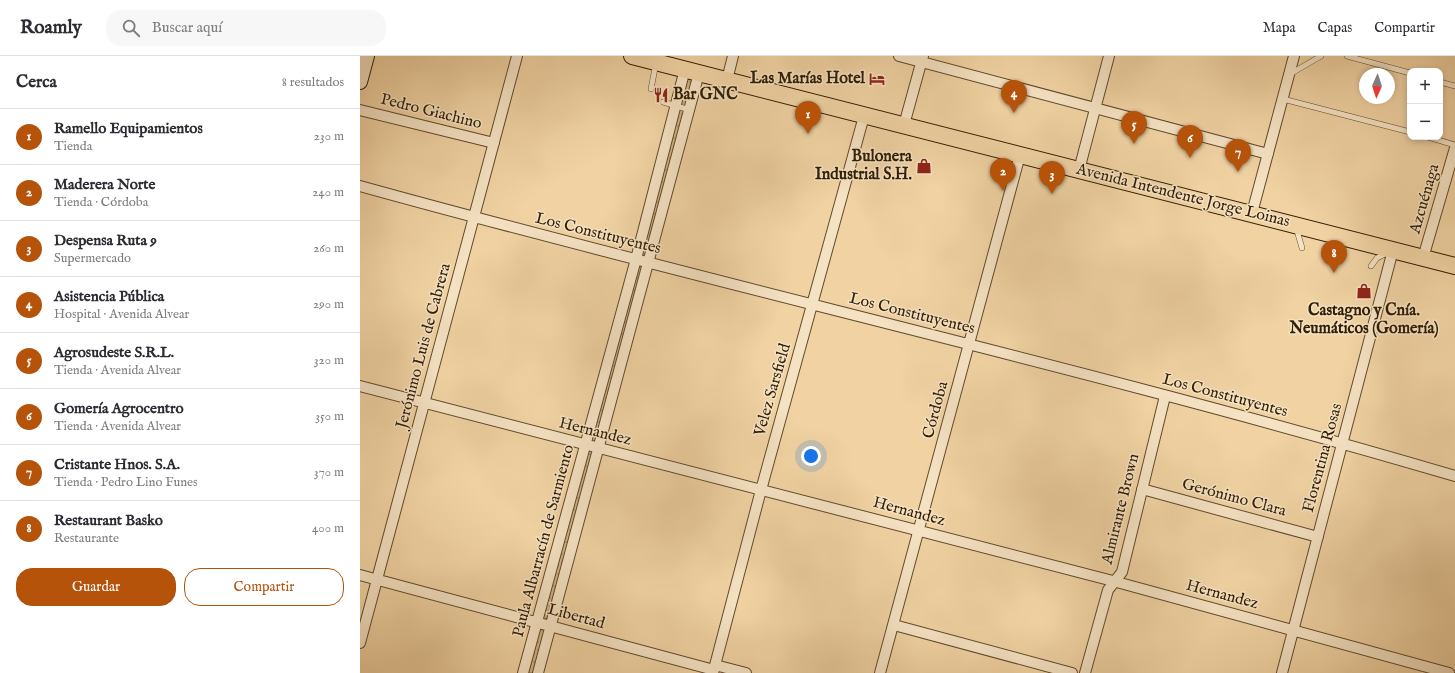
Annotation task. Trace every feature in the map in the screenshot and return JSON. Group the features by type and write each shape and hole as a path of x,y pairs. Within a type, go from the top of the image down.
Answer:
{"main road":[{"path":"360,82 367,56"},
{"name":"Avenida Intendente Jorge Loinas","path":"632,56 1455,266"}],"street":[{"name":"Jerónimo Luis de Cabrera","path":"360,643 517,56"},
{"path":"727,80 734,56"},
{"path":"899,56 922,59 1095,109 1268,154"},
{"path":"1079,170 1109,56"},
{"path":"1252,213 1294,56"},
{"path":"904,125 922,59"},
{"name":"Paula Albarracín de Sarmiento","path":"524,673 636,259 675,106 692,71"},
{"name":"Paula Albarracín de Sarmiento","path":"538,673 647,262 690,110 692,71"},
{"name":"Pedro Giachino","path":"360,110 494,143"},
{"name":"Velez Sarsfield","path":"714,669 761,490 864,116"},
{"name":"Azcuénaga","path":"1424,258 1455,146"},
{"name":"Córdoba","path":"880,673 1020,155"},
{"name":"Los Constituyentes","path":"360,186 473,218 969,344 1343,442 1455,476"},
{"name":"Florentina Rosas","path":"1282,673 1393,250"},
{"name":"Hernandez","path":"360,386 1114,581 1449,673"},
{"name":"Almirante Brown","path":"1085,673 1108,590 1122,572 1165,396"},
{"name":"Gerónimo Clara","path":"1142,489 1318,537"},
{"name":"Libertad","path":"360,575 714,669 746,673"},
{"path":"894,625 1072,673"}],"lane":[{"path":"1289,75 1321,56"},
{"path":"1347,56 1407,72"},
{"path":"651,88 656,62"},
{"path":"1443,83 1455,86"},
{"path":"1283,99 1407,131"},
{"path":"662,102 690,110"},
{"path":"1437,140 1455,146"},
{"path":"1295,225 1302,248"},
{"path":"1371,266 1377,258 1393,250"}],"shaded area":[{"path":"685,69 699,73 538,673 524,673"}],"place":[{"name":"Las Marías Hotel","path":"877,79"},
{"name":"Bar GNC","path":"661,95"},
{"name":"Asistencia Pública","path":"1014,113"},
{"name":"Ramello Equipamientos","path":"808,134"},
{"name":"Agrosudeste S.R.L.","path":"1134,144"},
{"name":"Gomería Agrocentro","path":"1190,158"},
{"name":"Bulonera Industrial S.H.","path":"924,166"},
{"name":"Cristante Hnos. S.A.","path":"1238,172"},
{"name":"Maderera Norte","path":"1003,191"},
{"name":"Despensa Ruta 9","path":"1052,194"},
{"name":"Restaurant Basko","path":"1334,273"},
{"name":"Castagno y Cnía. Neumáticos (Gomería)","path":"1364,291"}]}
